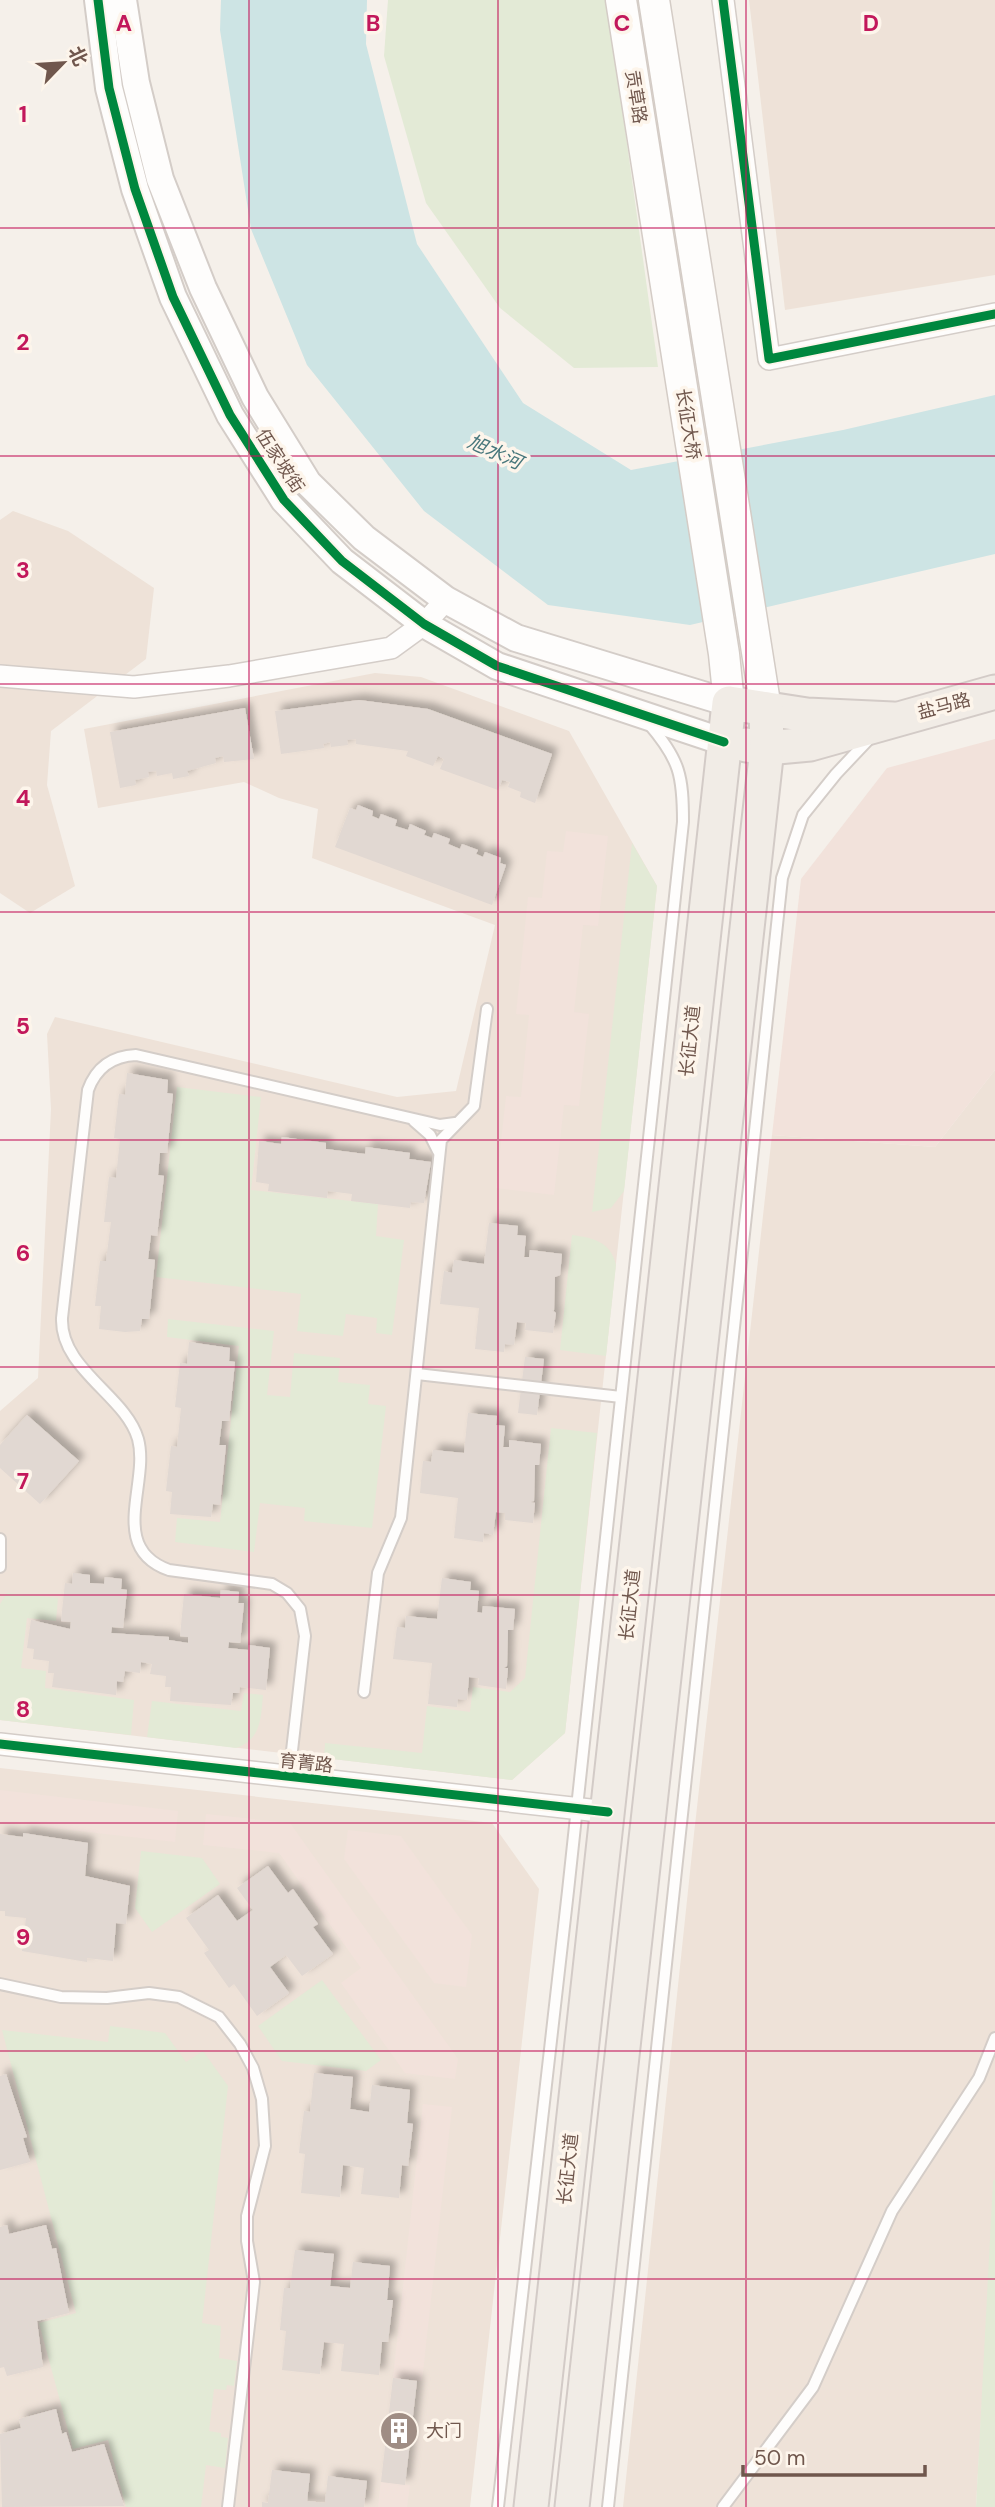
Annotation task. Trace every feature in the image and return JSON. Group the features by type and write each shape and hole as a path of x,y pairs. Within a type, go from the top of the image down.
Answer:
{"main road":[{"name":"贡草路","path":"621,0 652,195"},
{"name":"贡草路","path":"654,0 684,194"},
{"name":"长征大桥","path":"684,194 766,709"},
{"name":"长征大桥","path":"652,195 724,654 729,703"},
{"name":"盐马路","path":"724,741 766,748 810,744 995,692"},
{"path":"729,703 807,715 893,719"},
{"name":"长征大道","path":"531,2507 593,1811 729,703"},
{"path":"572,2507 766,748 766,709"}],"street":[{"name":"伍家坡街","path":"98,0 109,88 135,189 173,297 230,415 284,500 342,561 424,625 497,666 724,741"},
{"name":"伍家坡街","path":"123,0 136,83 160,179 203,288 255,397 308,483 364,538 446,600 516,638 729,703"},
{"path":"723,0 769,359 995,314"},
{"path":"0,676 134,687 229,676 391,648 424,625 446,600"},
{"name":"育菁路","path":"0,1744 593,1811"}],"lane":[{"path":"498,2507 593,1811 621,1397 683,822 683,782 670,747 638,712"},
{"path":"608,2507 782,878 803,815 862,746 893,719"},
{"path":"364,1692 378,1573 401,1518 441,1140 455,1123 470,1112 477,1097 487,1009"},
{"path":"289,1777 305,1636 300,1608 287,1593 272,1584 169,1570 144,1553 134,1526 140,1459 138,1438 71,1353 63,1337 62,1318 86,1099 95,1075 106,1063 136,1055 440,1125 455,1123"},
{"path":"405,1117 430,1135 439,1155"},
{"path":"417,1374 621,1397"},
{"path":"0,1539 0,1567"},
{"path":"0,1984 61,1997 166,1994 187,1999 219,2017 240,2043 253,2068 263,2106 265,2146 247,2216 247,2241 254,2282 228,2507"},
{"path":"723,2507 813,2386 892,2211 979,2078 995,2038"}],"shaded area":[{"path":"749,0 995,0 995,275 785,310"},
{"path":"13,511 68,531 154,588 146,659 51,731 47,785 75,886 30,913 0,893 0,520"},
{"path":"375,673 421,677 569,731 657,886 565,1733 512,1780 0,1720 0,1411 38,1378 51,1109 47,1034 55,1017 397,1097 456,1091 495,925 312,858 318,809 279,798 244,782 98,808 84,729"},
{"path":"995,739 995,1070 935,1147 772,1135 801,879 887,768"},
{"path":"566,831 608,836 598,926 583,925 574,1012 589,1014 579,1106 564,1105 554,1195 496,1188 506,1096 521,1097 529,1015 516,1014 528,897 542,898 547,851 563,852"},
{"path":"995,1070 995,2179 976,2507 623,2507 772,1135 935,1147"},
{"path":"0,1768 492,1823 539,1889 470,2507 0,2507"},
{"path":"0,1790 178,1811 175,1842 0,1822"},
{"path":"206,1814 290,1823 458,2059 455,2079 405,2073 341,1983 361,1968 279,1853 203,1845"},
{"path":"348,1830 401,1836 472,1935 466,1987 434,1983 344,1859"},
{"path":"423,2104 452,2107 422,2381 393,2378"},
{"path":"381,2482 410,2485 407,2507 378,2507"}],"green space":[{"path":"388,0 607,0 658,367 574,368 500,308 426,203 384,56"},
{"path":"632,843 657,886 624,1191 611,1208 592,1212"},
{"path":"177,1087 261,1097 251,1190 378,1204 376,1236 404,1240 392,1335 376,1333 377,1318 346,1314 343,1336 297,1331 301,1294 156,1277"},
{"path":"572,1235 600,1242 610,1251 616,1265 606,1356 560,1350"},
{"path":"168,1319 274,1331 267,1395 290,1397 294,1353 340,1358 338,1382 370,1385 368,1404 386,1406 372,1528 304,1521 305,1508 260,1503 254,1552 175,1542 177,1518 220,1522 239,1346 167,1337"},
{"path":"551,1428 597,1433 565,1733 512,1780 324,1758 325,1743 422,1753 427,1706 470,1712 473,1687 510,1692 525,1678"},
{"path":"7,1593 58,1598 56,1621 27,1618 21,1668 46,1671 45,1688 134,1700 131,1735 0,1720 0,1604"},
{"path":"244,1693 263,1695 261,1712 255,1734 236,1748 147,1737 152,1701 241,1711"},
{"path":"141,1851 202,1858 220,1884 152,1932 135,1908"},
{"path":"322,1980 381,2060 366,2071 282,2061 258,2026"},
{"path":"110,2026 165,2033 186,2062 203,2051 228,2086 202,2323 221,2326 219,2358 237,2361 234,2386 227,2385 226,2390 214,2389 209,2431 221,2433 221,2437 228,2438 225,2468 206,2465 201,2507 126,2507 108,2440 73,2449 39,2323 76,2313 2,2030 108,2042"},
{"path":"995,2179 995,2507 976,2507 993,2181"}],"water":[{"name":"旭水河","path":"221,0 367,0 366,44 417,244 523,403 631,470 843,430 995,395 995,554 690,625 548,605 424,511 307,365 251,229 220,30"}],"building":[{"path":"359,700 428,709 552,754 535,803 520,797 521,792 508,787 510,782 502,780 498,790 440,769 444,759 438,756 433,766 406,756 408,751 356,744 356,739 347,740 348,745 331,747 330,742 323,744 324,748 281,754 275,711"},
{"path":"245,708 254,759 224,762 223,756 215,758 216,763 187,771 189,776 173,779 172,773 157,776 156,771 148,772 149,777 135,780 136,785 120,788 110,732"},
{"path":"358,805 373,811 372,816 379,819 381,814 397,820 395,826 408,830 410,824 426,831 424,835 432,838 434,833 450,839 448,844 460,849 462,844 478,850 476,854 483,857 485,852 501,858 500,863 506,865 492,905 335,847 350,808 356,810"},
{"path":"127,1073 168,1080 167,1093 173,1094 167,1153 160,1153 158,1175 164,1176 157,1236 151,1235 148,1259 155,1260 149,1319 142,1319 140,1331 125,1332 99,1329 101,1306 95,1306 100,1261 106,1261 111,1222 104,1222 109,1177 116,1178 120,1139 114,1138 119,1094 125,1095"},
{"path":"282,1137 326,1143 326,1149 365,1154 366,1147 410,1153 409,1159 431,1162 424,1203 411,1202 410,1208 351,1201 352,1194 328,1191 327,1198 268,1191 269,1184 256,1182 259,1141 281,1144"},
{"path":"489,1223 518,1226 517,1235 526,1236 524,1257 529,1257 530,1250 562,1254 560,1275 555,1277 554,1311 552,1310 556,1313 553,1333 525,1330 526,1323 517,1322 514,1345 505,1344 504,1352 475,1349 479,1308 440,1304 444,1271 452,1273 454,1260 484,1264"},
{"path":"189,1342 230,1348 229,1361 235,1362 229,1421 222,1421 219,1445 226,1445 220,1505 213,1504 211,1517 170,1514 172,1492 166,1491 171,1446 177,1447 181,1408 175,1407 180,1363 187,1364"},
{"path":"525,1357 544,1359 537,1415 518,1413"},
{"path":"468,1413 497,1416 496,1425 505,1426 503,1447 509,1447 509,1440 541,1444 539,1465 535,1465 534,1501 531,1502 535,1503 533,1523 505,1520 505,1513 496,1512 493,1535 484,1533 483,1542 454,1538 458,1498 420,1493 423,1461 431,1462 433,1450 464,1453"},
{"path":"27,1415 79,1461 40,1504 0,1468 0,1445"},
{"path":"73,1573 90,1575 90,1583 104,1584 105,1577 122,1579 121,1589 127,1590 123,1628 112,1627 111,1633 169,1637 169,1640 188,1643 188,1637 180,1636 184,1594 220,1598 221,1590 239,1592 238,1603 244,1603 240,1643 229,1642 228,1648 248,1650 249,1645 270,1648 266,1690 240,1687 239,1693 233,1693 231,1705 170,1701 171,1687 165,1687 166,1676 150,1674 152,1664 141,1662 140,1673 125,1671 123,1682 117,1681 116,1695 52,1687 54,1673 48,1673 49,1661 33,1659 34,1649 27,1648 31,1620 70,1629 71,1622 61,1621 65,1583 72,1584"},
{"path":"442,1578 471,1582 470,1590 479,1591 477,1612 482,1613 483,1606 515,1609 513,1630 508,1630 507,1666 504,1668 508,1668 506,1689 478,1685 479,1678 469,1677 467,1700 458,1699 457,1707 428,1704 432,1663 393,1659 397,1627 405,1628 406,1616 437,1619"},
{"path":"23,1833 88,1843 85,1876 130,1886 126,1924 116,1923 113,1961 87,1958 87,1962 22,1951 26,1918 5,1916 5,1911 0,1911 0,1834 23,1837"},
{"path":"268,1866 288,1893 293,1889 318,1924 313,1927 333,1954 302,1976 286,1955 270,1967 289,1993 257,2016 234,1984 229,1988 204,1953 209,1950 186,1918 218,1895 237,1921 253,1910 237,1888"},
{"path":"314,2073 353,2077 350,2109 369,2112 372,2085 410,2090 407,2123 413,2124 408,2166 402,2165 399,2198 361,2194 364,2168 343,2165 340,2197 301,2193 305,2154 299,2153 304,2111 310,2112"},
{"path":"6,2074 27,2137 23,2138 30,2162 0,2170 0,2076"},
{"path":"7,2225 9,2234 46,2225 52,2249 56,2248 69,2313 37,2321 43,2367 7,2376 4,2367 0,2368 0,2227"},
{"path":"295,2250 334,2254 330,2286 350,2288 353,2262 390,2266 387,2300 393,2300 388,2342 382,2342 379,2375 341,2371 344,2344 324,2342 320,2374 282,2370 286,2331 280,2330 284,2288 290,2288"},
{"name":"大门","path":"393,2378 417,2381 405,2485 381,2482"},
{"path":"56,2409 62,2434 66,2432 72,2452 104,2444 124,2506 2,2507 0,2434 21,2428 19,2419"},
{"path":"272,2470 310,2474 307,2501 325,2503 328,2476 367,2481 364,2507 262,2507 262,2502 268,2503"}],"cycle path":[{"path":"98,0 109,88 135,189 173,297 230,415 284,500 342,561 424,624 497,666 724,742"},
{"path":"723,0 769,359 995,314"},
{"path":"0,1744 608,1812"}],"place":[{"name":"大门","path":"399,2431"}]}
